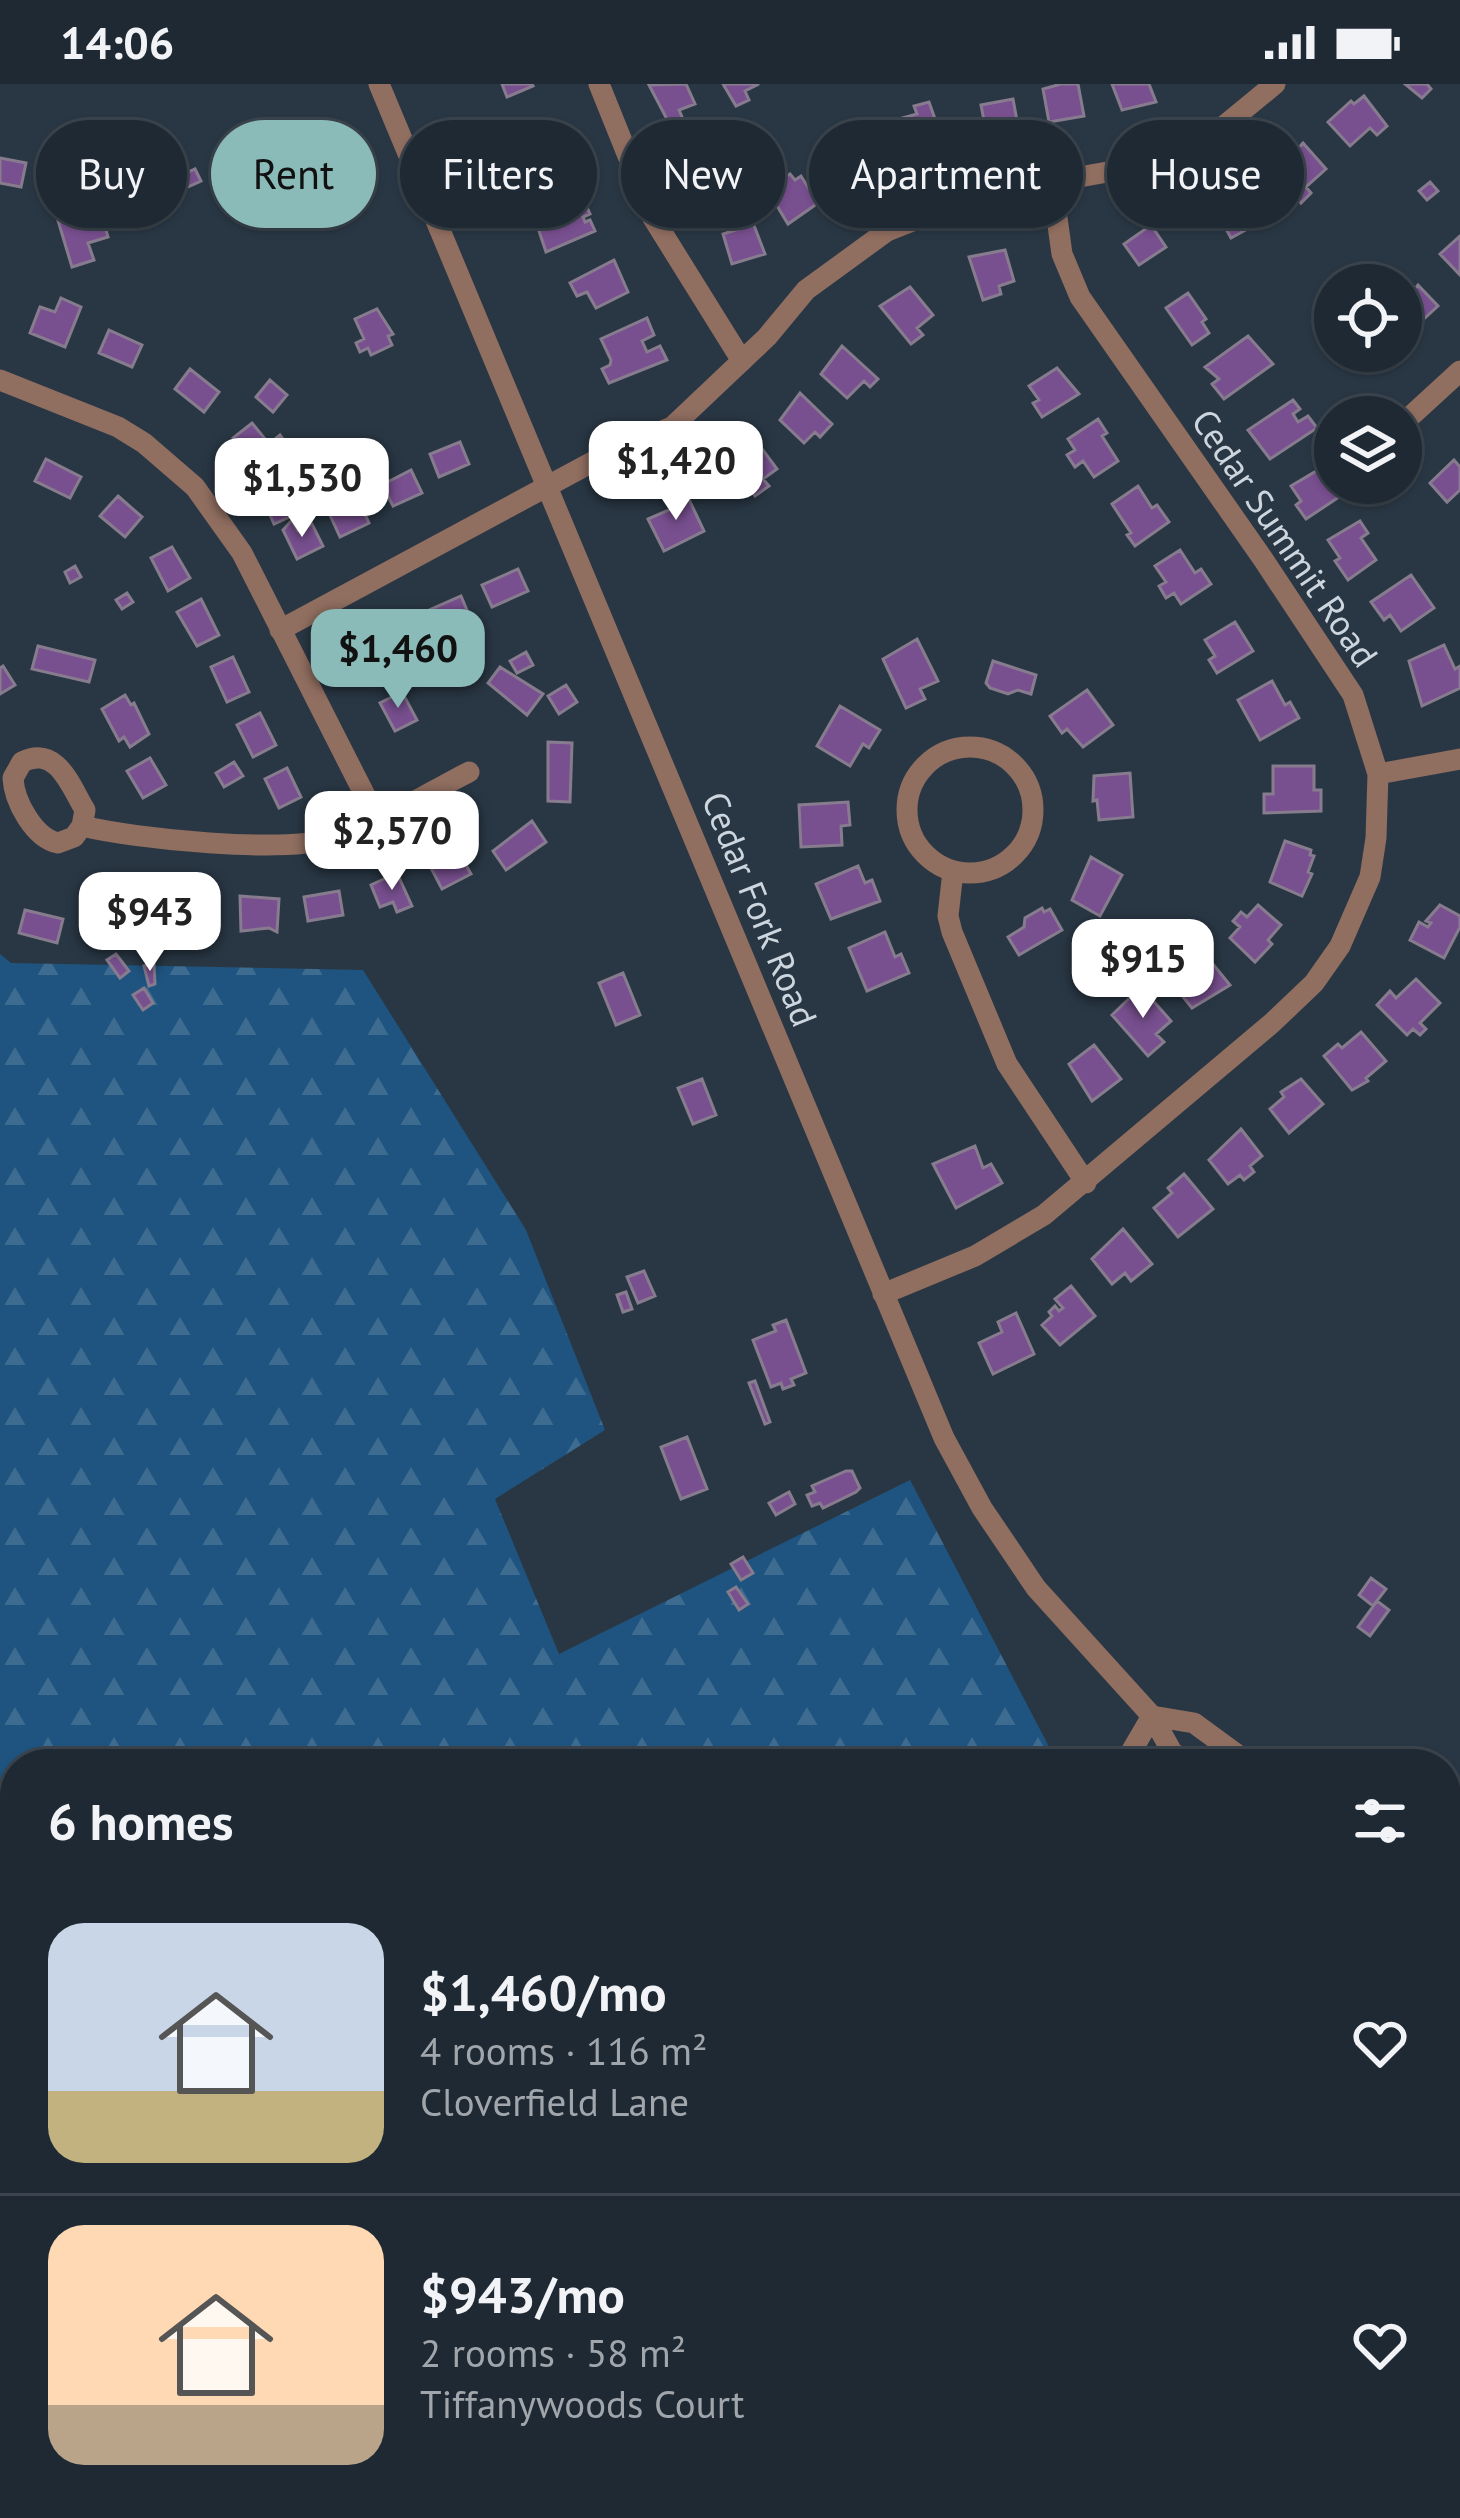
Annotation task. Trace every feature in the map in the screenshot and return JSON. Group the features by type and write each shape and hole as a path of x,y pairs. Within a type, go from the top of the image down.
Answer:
{"street":[{"name":"Cedar Fork Road","path":"379,84 944,1438 994,1528 1036,1588 1152,1715 1170,1749"},
{"path":"599,84 653,218 742,361"},
{"path":"1083,176 1124,169 1208,139 1275,84"},
{"path":"280,630 611,452 672,427 742,361 806,290 895,228"},
{"name":"Cedar Summit Road","path":"884,1294 1009,1238 1086,1183 1314,983 1340,946 1370,877 1378,774 1366,726 1335,664 1081,298 1063,254 1059,228"},
{"path":"1422,406 1460,371"},
{"path":"0,380 118,427 171,464 220,519 242,553 377,819"},
{"path":"959,747 988,749 1022,773 1033,799 1031,827 1018,852 1007,861 981,872 953,871 928,857 912,835 909,793 923,768 946,752 959,747"},
{"path":"1378,774 1460,759"},
{"path":"82,826 123,835 287,845 334,838 470,772"},
{"path":"953,871 948,916 952,932 996,1039 1022,1092 1086,1183"},
{"name":"Cedar Fork Road","path":"1152,1715 1194,1723 1230,1749"},
{"path":"1133,1749 1152,1715"}],"green space":[{"path":"0,954 11,963 363,970 526,1230 605,1430 495,1499 559,1654 910,1480 1050,1749 0,1749"}],"building":[{"path":"502,84 532,84 533,86 507,97"},
{"path":"686,84 695,104 679,110 683,119 667,120 649,85"},
{"path":"723,84 759,84 745,91 749,100 736,106"},
{"path":"1078,84 1084,116 1049,120 1043,89"},
{"path":"1112,84 1149,84 1156,102 1122,110"},
{"path":"1405,84 1427,84 1431,89 1422,98"},
{"path":"1364,96 1387,126 1377,135 1370,128 1350,146 1328,122"},
{"path":"1013,99 1017,120 984,120 981,105"},
{"path":"929,102 935,120 902,120 917,114 914,106"},
{"path":"1304,144 1326,169 1306,187 1311,193 1304,200"},
{"path":"0,158 26,163 21,187 0,183"},
{"path":"195,169 201,181 187,187 187,173"},
{"path":"790,174 795,180 801,176 809,189 809,209 788,224 785,219 785,177"},
{"path":"1430,182 1438,191 1427,200 1419,191"},
{"path":"60,228 106,228 108,237 88,243 94,260 72,267"},
{"path":"538,228 594,228 595,231 546,252"},
{"path":"755,228 765,254 732,264 723,234"},
{"path":"1153,228 1166,247 1139,265 1124,244"},
{"path":"1226,228 1249,228 1231,238"},
{"path":"1460,236 1460,275 1440,254"},
{"path":"1005,250 1014,281 999,286 1001,294 983,300 969,257"},
{"path":"614,260 628,292 596,308 587,292 577,296 570,283"},
{"path":"910,287 933,315 917,328 923,335 911,344 880,306"},
{"path":"1422,289 1438,306 1422,321"},
{"path":"1188,293 1206,319 1202,322 1209,333 1192,345 1166,308"},
{"path":"61,298 81,307 65,347 30,333 40,307 55,312"},
{"path":"377,309 393,334 388,336 392,345 371,355 368,348 360,352 356,343 364,339 355,319"},
{"path":"647,318 654,335 642,341 647,352 660,346 667,360 609,383 602,369 611,360 601,339"},
{"path":"109,330 142,345 132,367 99,353"},
{"path":"1248,336 1273,364 1224,399 1212,384 1219,379 1205,367"},
{"path":"842,346 878,379 870,387 864,381 847,398 821,374"},
{"path":"1057,368 1079,394 1042,417 1033,403 1039,400 1029,386"},
{"path":"190,369 219,392 204,412 175,389"},
{"path":"270,380 287,395 273,412 256,397"},
{"path":"800,393 832,424 820,437 815,432 804,443 780,420"},
{"path":"1293,400 1300,409 1293,414 1298,422 1308,416 1314,424 1314,430 1270,459 1248,430"},
{"path":"1098,419 1107,433 1102,436 1118,461 1094,477 1083,461 1075,467 1067,455 1075,450 1068,439"},
{"path":"252,423 269,444 280,435 288,446 258,469 233,438"},
{"path":"460,442 469,464 439,477 430,454"},
{"path":"757,442 777,469 763,479 769,486 755,496 751,490 741,497 720,469 732,460 736,465 745,459 741,454"},
{"path":"46,459 81,477 70,498 35,481"},
{"path":"1454,460 1460,467 1460,490 1447,502 1430,483"},
{"path":"411,470 422,493 393,506 382,485"},
{"path":"1314,472 1314,504 1328,504 1306,519 1291,486"},
{"path":"1138,486 1152,508 1157,505 1169,522 1135,546 1112,504"},
{"path":"685,491 704,531 664,551 648,519 671,509 667,500"},
{"path":"118,496 142,517 125,537 100,516"},
{"path":"286,497 294,515 274,524 266,506"},
{"path":"358,499 369,523 340,537 329,513"},
{"path":"292,520 298,531 312,524 323,546 297,559 283,530"},
{"path":"1360,521 1368,533 1361,538 1376,560 1348,580 1328,540"},
{"path":"172,547 190,578 168,591 151,558"},
{"path":"1180,550 1195,573 1201,569 1211,584 1181,604 1174,593 1166,598 1159,586 1166,582 1155,566"},
{"path":"75,566 81,577 70,583 65,572"},
{"path":"518,569 528,591 492,607 482,585"},
{"path":"1411,575 1434,608 1401,631 1390,615 1384,620 1371,602"},
{"path":"127,593 133,602 122,609 116,600"},
{"path":"461,596 472,622 440,635 427,611"},
{"path":"201,599 219,635 197,646 177,612"},
{"path":"1235,622 1253,651 1217,673 1209,660 1215,656 1205,640"},
{"path":"370,635 385,663 364,675 348,647"},
{"path":"917,639 938,681 920,689 925,699 906,708 883,659"},
{"path":"1444,645 1455,669 1460,666 1460,688 1422,706 1409,661"},
{"path":"38,646 95,660 89,682 32,669"},
{"path":"526,652 533,665 517,673 510,661"},
{"path":"233,657 249,692 227,702 211,667"},
{"path":"993,661 1036,675 1031,694 990,688 986,683"},
{"path":"500,667 543,694 527,715 488,683"},
{"path":"0,668 15,685 0,694"},
{"path":"1272,681 1285,705 1290,702 1299,718 1260,740 1238,700"},
{"path":"566,685 577,702 559,714 548,696"},
{"path":"1087,690 1113,725 1083,747 1067,729 1062,733 1050,716"},
{"path":"402,692 417,720 395,731 380,703"},
{"path":"125,695 149,734 130,747 124,737 119,741 102,709"},
{"path":"840,706 880,730 869,748 863,744 850,766 817,746"},
{"path":"260,713 276,745 253,757 237,725"},
{"path":"548,742 572,743 570,802 548,801"},
{"path":"150,758 166,785 143,798 127,771"},
{"path":"234,762 243,776 224,787 216,773"},
{"path":"1273,766 1314,766 1314,790 1321,790 1321,811 1264,813 1264,794 1273,794"},
{"path":"287,768 301,797 279,808 265,779"},
{"path":"1130,773 1133,817 1099,820 1097,800 1093,801 1094,776"},
{"path":"848,802 850,825 841,826 842,845 801,847 799,805"},
{"path":"532,821 546,842 506,870 493,851"},
{"path":"1285,841 1311,850 1314,856 1302,896 1270,882"},
{"path":"458,851 471,874 442,889 430,866"},
{"path":"1091,857 1122,875 1100,916 1072,900"},
{"path":"858,866 865,883 872,880 880,901 831,919 816,884"},
{"path":"397,873 412,906 397,912 393,902 380,907 371,885"},
{"path":"118,885 157,889 150,921 141,921 141,912 116,910"},
{"path":"182,890 214,892 212,918 180,916"},
{"path":"339,891 343,915 308,921 304,897"},
{"path":"240,896 279,899 277,932 269,928 241,931"},
{"path":"1258,905 1281,925 1255,962 1230,938 1240,927 1233,921 1241,912 1247,917"},
{"path":"1440,905 1460,916 1460,927 1444,958 1410,940 1419,922 1428,927 1431,923 1426,921"},
{"path":"1042,908 1044,912 1050,909 1062,930 1019,955 1008,937"},
{"path":"25,910 63,919 57,943 19,933"},
{"path":"885,932 895,957 901,954 909,973 867,991 849,948"},
{"path":"1195,942 1230,985 1192,1008 1163,972 1171,965 1176,971 1186,963 1179,954"},
{"path":"116,954 129,971 120,978 107,960"},
{"path":"154,964 155,984 149,986 144,966"},
{"path":"623,973 640,1015 616,1025 599,983"},
{"path":"1416,979 1440,1003 1420,1023 1426,1029 1420,1035 1413,1029 1407,1035 1377,1005 1390,991 1396,998"},
{"path":"1141,987 1171,1021 1156,1034 1164,1042 1148,1056 1112,1015"},
{"path":"144,988 153,1003 143,1010 133,995"},
{"path":"1361,1032 1386,1061 1352,1090 1324,1056"},
{"path":"1094,1045 1121,1079 1092,1101 1069,1064"},
{"path":"702,1079 716,1115 693,1124 678,1088"},
{"path":"1301,1079 1323,1104 1289,1133 1270,1109 1284,1097 1281,1092"},
{"path":"1241,1129 1262,1156 1250,1166 1254,1172 1228,1184 1209,1160"},
{"path":"975,1146 983,1168 991,1164 1002,1183 956,1208 933,1164"},
{"path":"1184,1174 1213,1209 1178,1237 1154,1208"},
{"path":"1123,1229 1152,1264 1131,1281 1125,1273 1112,1284 1092,1259"},
{"path":"644,1271 655,1296 638,1303 627,1277"},
{"path":"1071,1286 1095,1316 1060,1345 1042,1325 1055,1306 1059,1311 1063,1308 1055,1299"},
{"path":"626,1292 632,1309 623,1312 617,1295"},
{"path":"1016,1313 1034,1354 993,1374 979,1343 1002,1332 998,1322"},
{"path":"786,1320 806,1373 791,1379 794,1385 783,1389 781,1383 771,1387 753,1340 776,1331 773,1325"},
{"path":"755,1381 770,1422 765,1424 749,1383"},
{"path":"687,1437 707,1489 681,1499 661,1447"},
{"path":"852,1471 860,1488 823,1508 820,1503 812,1506 807,1495 815,1492 812,1486"},
{"path":"789,1492 795,1504 776,1515 769,1503"},
{"path":"743,1557 753,1573 741,1580 731,1564"},
{"path":"1371,1578 1386,1589 1373,1606 1359,1595"},
{"path":"736,1587 748,1604 739,1610 728,1592"},
{"path":"1377,1601 1389,1610 1370,1636 1358,1627"}]}
